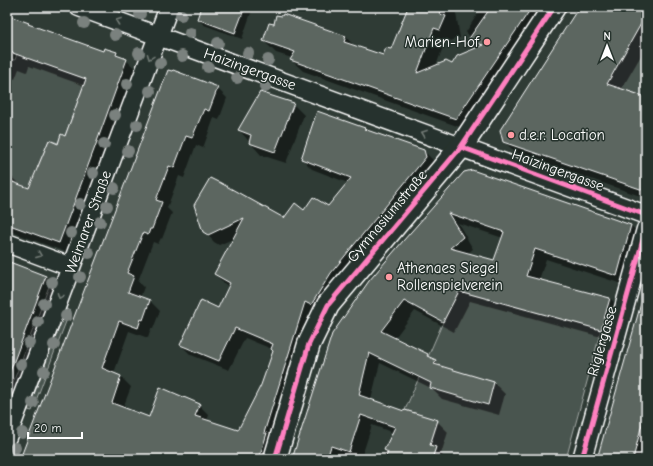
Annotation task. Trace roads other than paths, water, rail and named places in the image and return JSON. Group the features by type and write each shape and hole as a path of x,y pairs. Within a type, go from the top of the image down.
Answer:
{"street":[{"name":"Haizingergasse","path":"79,7 646,215"},
{"name":"Weimarer Straße","path":"7,438 169,7"},
{"name":"Gymnasiumstraße","path":"275,459 309,344 328,305 461,147 554,7"},
{"name":"Riglergasse","path":"582,459 646,229"},
{"path":"7,243 71,267"}],"place":[{"name":"Marien-Hof","path":"487,42"},
{"name":"d.e.r. Location","path":"511,135"},
{"name":"Athenaes Siegel Rollenspielverein","path":"389,277"}]}
